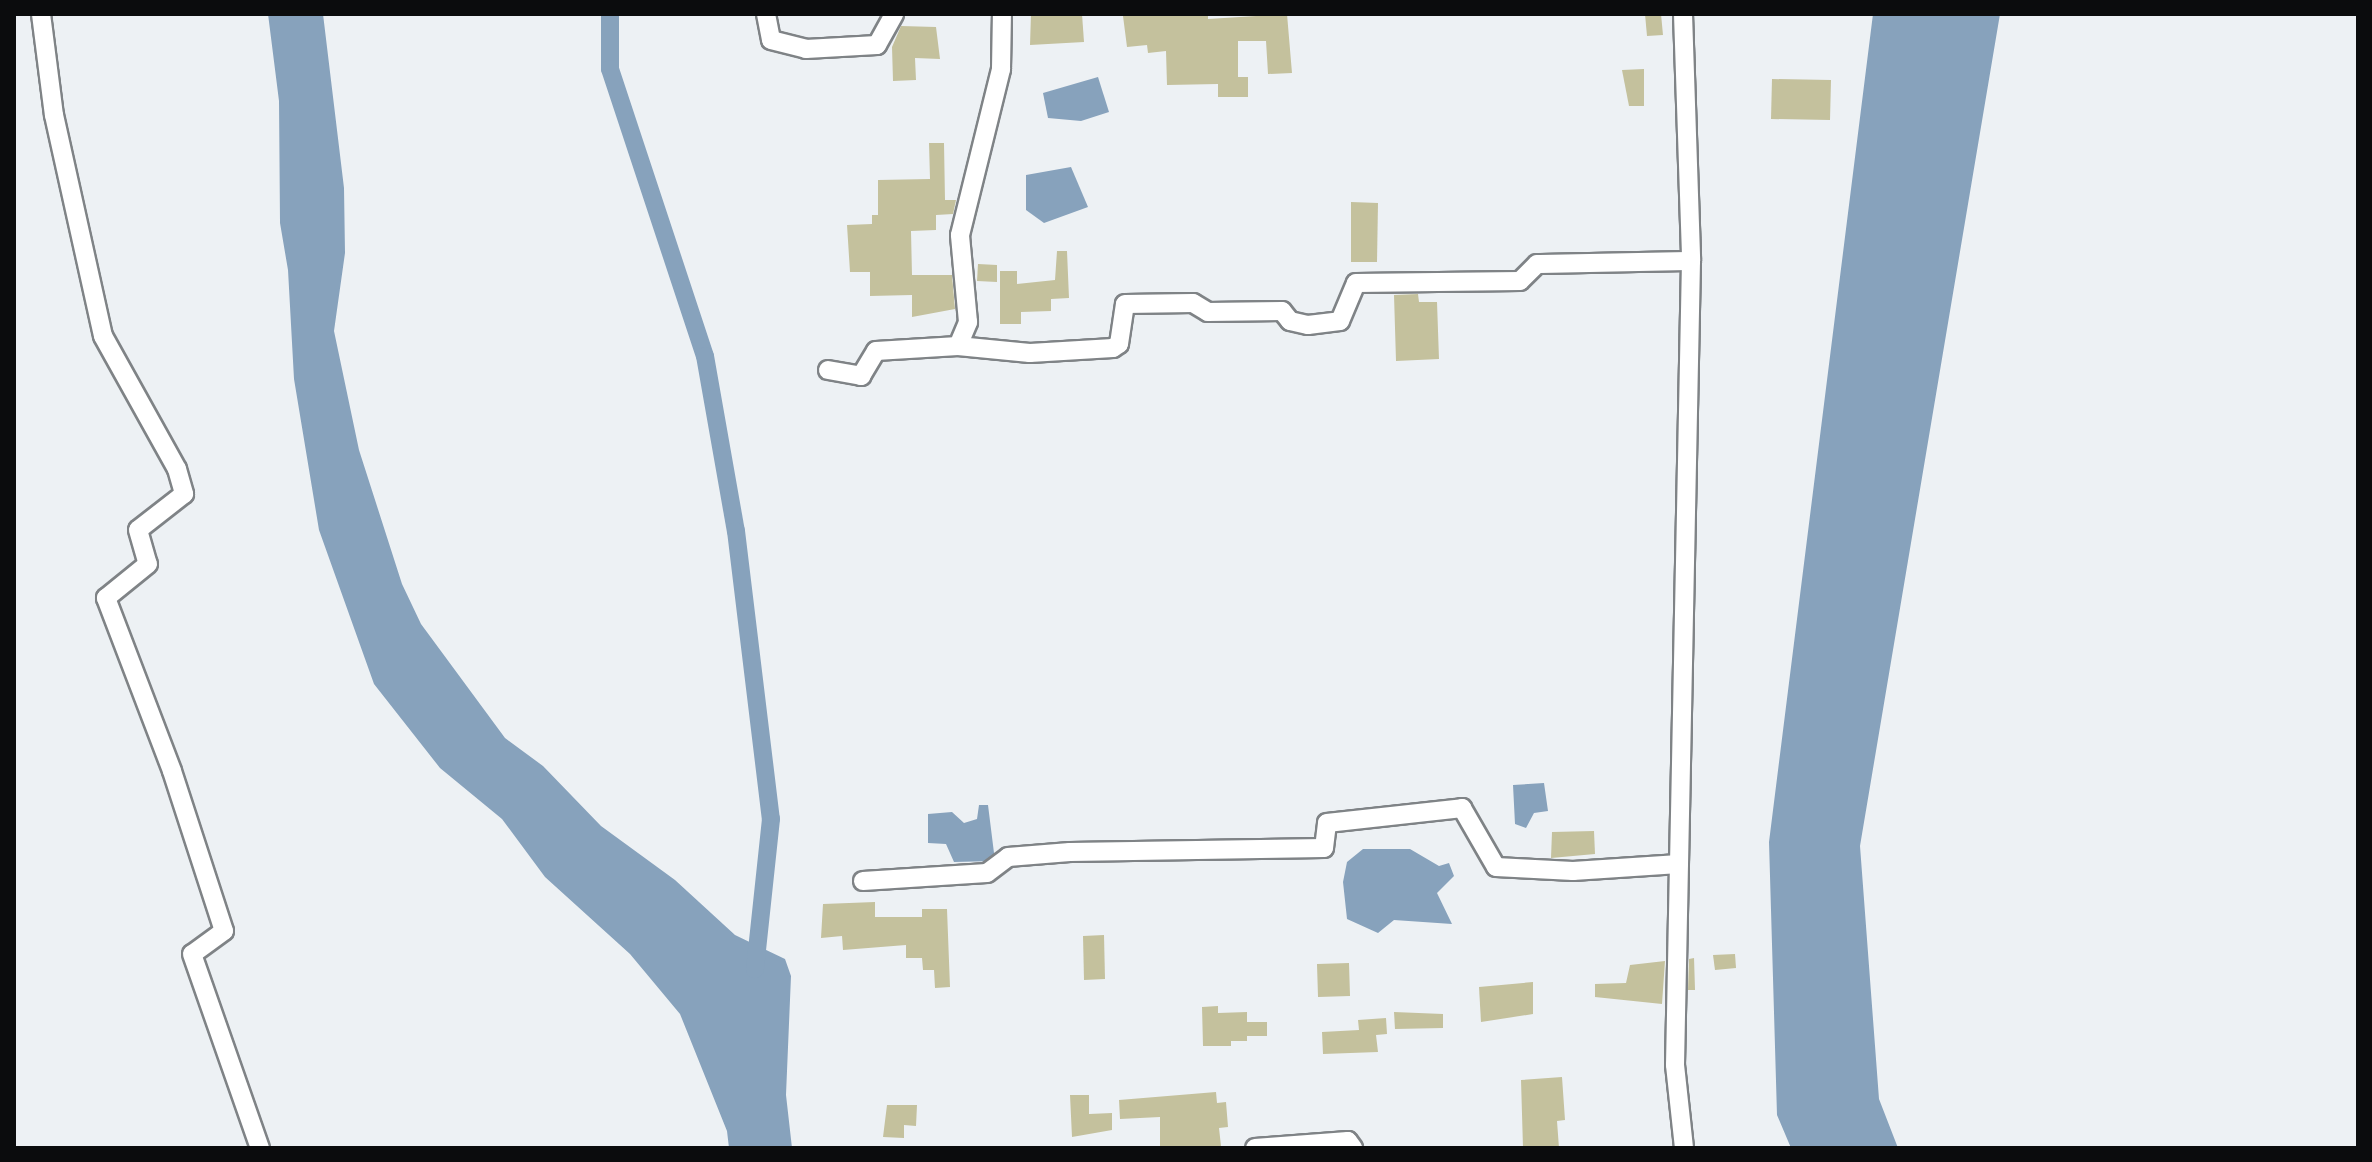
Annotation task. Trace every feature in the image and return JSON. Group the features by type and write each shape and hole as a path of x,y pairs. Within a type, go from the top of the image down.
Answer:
{"street":[{"path":"41,14 54,115 103,336 177,469 184,494 138,530 148,564 106,598 172,771 224,931 192,954 260,1148"},
{"path":"766,14 771,40 806,49 877,45 894,14"},
{"path":"958,346 968,322 960,235 1001,69 1002,14"},
{"path":"1683,14 1691,261 1675,1065 1684,1148"},
{"path":"828,370 861,376 876,351 958,346 1030,353 1113,348 1119,344 1125,304 1193,303 1208,312 1282,311 1290,321 1308,325 1340,321 1356,283 1520,281 1537,264 1691,261"},
{"path":"863,881 987,873 1008,857 1054,853 1324,848 1327,823 1462,808 1496,867 1573,871 1679,864"},
{"path":"1255,1148 1348,1141 1353,1148"}],"water":[{"path":"268,14 323,14 344,188 345,253 334,331 359,450 402,584 421,624 505,738 543,766 601,826 675,880 735,935 785,959 791,976 786,1095 792,1148 729,1148 727,1131 680,1014 630,954 545,877 502,819 440,768 374,684 319,530 294,379 288,270 280,223 279,101"},
{"path":"1873,14 2000,14 1860,846 1879,1099 1898,1148 1791,1148 1777,1115 1769,842"},
{"path":"1098,77 1109,112 1081,121 1048,118 1043,93"},
{"path":"1071,167 1088,207 1044,223 1026,210 1026,175"},
{"path":"1544,783 1548,811 1534,813 1526,828 1515,824 1513,785"},
{"path":"979,805 988,805 995,861 954,862 946,844 928,843 928,814 952,812 964,823 977,819"},
{"path":"1363,849 1410,849 1439,866 1449,863 1454,876 1437,893 1452,924 1394,920 1378,933 1347,919 1343,882 1347,862"}],"building":[{"path":"1031,14 1082,14 1084,42 1030,45"},
{"path":"1208,14 1208,19 1287,14 1292,73 1268,74 1266,41 1238,41 1238,77 1248,77 1248,97 1218,97 1218,84 1167,85 1166,51 1148,53 1147,45 1127,47 1123,16"},
{"path":"1645,14 1661,14 1663,35 1647,36"},
{"path":"901,26 936,27 940,59 915,58 916,80 893,81 892,47"},
{"path":"1644,69 1644,106 1629,106 1622,70"},
{"path":"1772,79 1831,80 1830,120 1771,119"},
{"path":"929,143 944,143 945,200 956,200 953,214 936,215 936,230 911,231 912,275 952,275 955,309 912,317 912,295 870,296 870,272 850,272 847,225 872,224 872,215 878,215 878,180 930,179"},
{"path":"1351,202 1378,203 1377,262 1351,262"},
{"path":"1057,251 1067,251 1069,298 1051,299 1051,311 1021,312 1021,324 1000,324 1000,271 1017,271 1017,284 1055,280"},
{"path":"978,264 997,265 997,282 977,281"},
{"path":"1418,294 1419,302 1437,302 1439,359 1396,361 1394,295"},
{"path":"1594,831 1595,854 1551,858 1552,832"},
{"path":"875,902 875,917 922,917 922,909 947,909 950,987 935,988 934,970 923,970 922,958 906,958 906,945 843,950 842,936 821,938 823,904"},
{"path":"1104,935 1105,979 1084,980 1083,936"},
{"path":"1735,954 1736,968 1715,970 1713,955"},
{"path":"1694,958 1695,990 1688,990 1689,959"},
{"path":"1665,961 1662,1004 1595,997 1595,984 1626,983 1630,965"},
{"path":"1349,963 1350,996 1318,997 1317,964"},
{"path":"1533,982 1533,1014 1481,1022 1479,987"},
{"path":"1218,1006 1218,1013 1247,1012 1247,1022 1267,1022 1267,1036 1247,1036 1247,1041 1231,1041 1231,1046 1203,1046 1202,1007"},
{"path":"1394,1012 1443,1014 1443,1028 1395,1029"},
{"path":"1386,1018 1387,1034 1376,1035 1378,1052 1323,1054 1322,1032 1359,1030 1358,1020"},
{"path":"1562,1077 1565,1120 1557,1121 1559,1148 1523,1148 1521,1080"},
{"path":"1216,1092 1217,1103 1226,1102 1228,1127 1219,1128 1221,1146 1160,1148 1160,1117 1120,1119 1119,1100"},
{"path":"1070,1095 1089,1095 1089,1114 1112,1113 1112,1130 1072,1137"},
{"path":"887,1105 917,1105 916,1126 904,1125 904,1138 883,1137"}],"waterway":[{"path":"610,14 610,69 705,356 736,531 771,819 755,969"}]}
